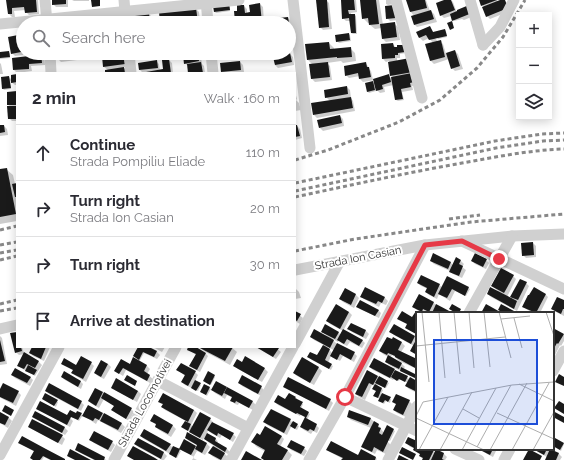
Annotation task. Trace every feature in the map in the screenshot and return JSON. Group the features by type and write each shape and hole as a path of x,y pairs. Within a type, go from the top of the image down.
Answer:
{"street":[{"path":"45,0 47,16"},
{"path":"124,0 125,16"},
{"path":"86,16 206,2 239,0"},
{"path":"293,0 295,16"},
{"path":"396,0 422,98"},
{"path":"470,0 483,46 500,27 514,0"},
{"path":"206,2 207,16"},
{"path":"0,24 16,23"},
{"path":"296,26 310,148"},
{"path":"51,60 52,72"},
{"path":"130,60 131,72"},
{"path":"212,60 213,72"},
{"name":"Strada Ion Casian","path":"296,270 425,245 512,236 564,234"},
{"path":"470,312 512,236"},
{"path":"462,241 564,289"},
{"path":"309,460 345,397 425,245"},
{"path":"296,342 340,261"},
{"path":"0,329 16,325"},
{"path":"0,455 58,348"},
{"name":"Strada Locomotivei","path":"114,460 175,348"},
{"path":"231,460 292,348"},
{"path":"554,369 564,351"},
{"path":"158,380 248,428"},
{"path":"345,397 416,431"},
{"path":"388,460 416,408"},
{"path":"457,450 479,460"},
{"path":"504,460 509,450"}],"building":[{"path":"6,0 36,0 37,12 25,13 24,7 12,8 12,14 8,14"},
{"path":"52,0 66,0 66,4 52,5"},
{"path":"91,0 100,0 100,6 92,7"},
{"path":"316,0 327,0 329,27 319,28"},
{"path":"341,0 354,0 355,10 348,10 349,14 355,14 356,33 351,33 349,18 342,19"},
{"path":"360,0 376,0 379,24 369,25 368,18 362,19"},
{"path":"406,0 425,0 427,8 410,12"},
{"path":"444,0 451,0 455,10 440,16 436,3"},
{"path":"479,0 497,0 481,6"},
{"path":"500,0 505,0 508,8 486,17 482,7"},
{"path":"260,3 261,16 234,16 234,11 237,11 237,5 244,5 245,13 250,12 249,5"},
{"path":"229,4 230,10 214,12 213,6"},
{"path":"394,5 396,18 386,19 385,6"},
{"path":"469,5 472,13 452,21 450,14"},
{"path":"196,8 197,16 159,16 159,12"},
{"path":"431,10 434,19 414,25 411,16"},
{"path":"149,13 149,16 133,16 133,14"},
{"path":"452,21 454,28 450,30 447,23"},
{"path":"395,22 397,37 382,39 380,24"},
{"path":"430,26 433,32 445,29 447,36 429,40 426,35 419,38 416,32"},
{"path":"349,33 350,40 336,42 335,35"},
{"path":"16,35 16,53 11,54 8,37"},
{"path":"441,40 445,57 430,61 425,44"},
{"path":"329,42 330,49 351,47 352,57 307,60 305,44"},
{"path":"393,43 394,47 397,47 397,45 404,45 405,52 398,53 398,55 395,55 395,58 382,59 381,44"},
{"path":"455,50 460,66 451,69 446,53"},
{"path":"9,51 10,57 0,58 0,52"},
{"path":"12,58 16,58 16,60 42,60 42,63 29,64 29,69 13,70"},
{"path":"410,58 413,72 390,76 388,62"},
{"path":"102,60 124,60 125,64 103,67"},
{"path":"157,60 158,68 139,70 138,63"},
{"path":"162,60 169,60 171,72 146,72 163,69"},
{"path":"184,60 199,60 199,61 184,64"},
{"path":"274,60 292,60 292,62 275,65"},
{"path":"240,61 241,70 221,72 220,63"},
{"path":"201,62 203,72 188,72 187,64"},
{"path":"328,62 330,77 311,79 309,64"},
{"path":"366,62 367,67 369,67 371,77 359,79 358,73 345,76 344,66"},
{"path":"124,67 125,72 105,72 105,70"},
{"path":"412,73 414,82 410,83 411,87 401,89 403,99 395,100 391,77"},
{"path":"16,74 16,82 11,83 11,75"},
{"path":"389,74 391,82 382,85 383,89 376,91 373,79"},
{"path":"9,76 11,88 2,89 1,77"},
{"path":"373,81 375,90 367,92 365,83"},
{"path":"347,86 348,94 325,98 324,90"},
{"path":"16,91 16,105 7,105 7,92"},
{"path":"351,97 353,108 313,115 311,103"},
{"path":"7,106 16,106 16,119 8,119"},
{"path":"340,115 342,123 319,128 317,120"},
{"path":"0,125 4,125 5,132 0,133"},
{"path":"296,125 297,125 300,136 296,137"},
{"path":"7,168 16,214 0,217 0,169"},
{"path":"16,183 16,197 15,197 12,184"},
{"path":"533,242 534,255 522,256 521,243"},
{"path":"433,253 451,262 448,269 430,261"},
{"path":"475,253 487,259 483,267 471,261"},
{"path":"456,257 461,260 459,264 463,266 459,276 449,272"},
{"path":"501,268 514,275 504,293 491,286"},
{"path":"421,275 440,284 434,297 425,292 427,288 417,283"},
{"path":"447,276 469,287 465,296 452,289 447,298 438,294"},
{"path":"520,279 527,282 518,300 510,297"},
{"path":"365,287 385,297 382,303 378,301 376,304 360,297"},
{"path":"490,287 517,301 514,309 487,294"},
{"path":"534,287 546,294 537,312 522,307"},
{"path":"345,288 356,294 351,305 339,299"},
{"path":"419,294 434,302 429,312 423,309 422,312 412,307"},
{"path":"557,297 564,300 564,309 561,314 551,309"},
{"path":"360,300 379,310 375,316 356,307"},
{"path":"336,304 349,312 340,329 326,321"},
{"path":"436,304 451,312 432,312"},
{"path":"452,304 461,309 460,312 454,312 449,309"},
{"path":"486,304 500,312 482,312"},
{"path":"501,304 514,311 502,312 498,310"},
{"path":"402,311 412,317 416,311 418,312 416,312 416,334 405,328 407,324 397,319"},
{"path":"296,312 301,314 296,320"},
{"path":"351,323 366,330 363,337 347,329"},
{"path":"325,324 339,332 335,339 321,332"},
{"path":"394,324 415,336 411,344 389,332"},
{"path":"314,329 334,340 330,348 310,337"},
{"path":"343,329 363,340 359,346 347,339 344,344 337,340"},
{"path":"554,329 564,334 558,344 557,343 554,348"},
{"path":"16,332 16,348 21,348 22,351 15,353 10,333"},
{"path":"387,337 392,339 393,337 402,342 398,350 416,359 416,368 395,356 388,353 387,355 379,351"},
{"path":"0,340 5,361 0,362"},
{"path":"416,340 416,354 410,351"},
{"path":"337,343 355,352 351,360 340,354 337,360 330,356"},
{"path":"323,345 330,349 325,360 332,364 329,369 307,357 310,352 317,355"},
{"path":"32,348 46,348 41,359 29,353"},
{"path":"137,348 151,348 157,351 154,357 143,352 139,360 133,356"},
{"path":"188,348 198,348 206,353 197,370 189,366 196,354 187,350"},
{"path":"200,348 232,348 225,361"},
{"path":"258,348 279,348 273,357"},
{"path":"24,352 39,361 35,368 27,364 24,369 17,366"},
{"path":"388,355 402,363 399,369 385,362"},
{"path":"81,356 92,362 83,379 71,373 73,370 61,364 64,358 76,365"},
{"path":"245,356 265,368 258,380 233,366 237,359 242,362"},
{"path":"133,357 147,365 144,371 150,375 147,381 123,368 119,374 114,371 121,359 130,364"},
{"path":"302,357 319,367 310,383 293,373"},
{"path":"374,358 395,369 390,378 369,367"},
{"path":"101,360 108,364 101,377 94,373"},
{"path":"181,363 196,371 188,386 181,382 185,375 176,370"},
{"path":"28,365 37,370 34,375 25,371"},
{"path":"401,367 416,374 416,376 415,378 400,371"},
{"path":"15,368 31,377 27,383 11,375"},
{"path":"367,370 378,376 373,385 369,383 362,397 355,394"},
{"path":"395,370 408,376 405,382 399,379 397,381 391,377"},
{"path":"64,371 81,381 78,387 61,377"},
{"path":"208,371 215,375 210,385 203,381"},
{"path":"559,374 564,377 564,386 555,382"},
{"path":"127,375 137,381 135,386 124,380"},
{"path":"242,375 262,386 258,394 238,383"},
{"path":"379,376 388,381 385,388 375,383"},
{"path":"288,377 331,399 326,409 283,387"},
{"path":"410,377 416,380 415,391 405,386"},
{"path":"116,378 138,391 133,400 111,388"},
{"path":"195,380 201,383 196,391 191,388"},
{"path":"216,381 227,387 222,396 211,390"},
{"path":"3,383 19,391 13,403 0,397 0,389"},
{"path":"49,383 82,401 78,409 45,391"},
{"path":"204,384 210,387 206,395 200,392"},
{"path":"375,384 382,388 378,398 373,396 376,391 372,389"},
{"path":"227,387 253,401 249,408 236,401 235,403 230,401 232,397 224,393"},
{"path":"95,388 103,392 96,406 88,401"},
{"path":"104,392 132,408 126,419 111,410 114,406 101,398"},
{"path":"45,393 58,400 54,406 42,399"},
{"path":"163,393 194,410 188,422 161,407 163,404 158,402"},
{"path":"289,393 303,402 300,407 309,412 306,418 317,424 314,431 310,429 308,431 300,427 305,417 297,413 296,414 274,402 278,395 285,399"},
{"path":"382,393 391,397 388,402 385,400 383,403 378,401"},
{"path":"396,394 410,400 403,415 393,410 396,404 392,402"},
{"path":"40,401 67,415 70,410 76,413 77,411 82,413 78,420 71,417 67,425 36,409"},
{"path":"559,401 564,404 564,414 554,408"},
{"path":"5,405 14,410 11,416 2,411"},
{"path":"88,405 103,413 99,420 95,418 93,421 82,416"},
{"path":"271,409 291,419 284,433 263,422"},
{"path":"349,410 371,418 368,425 347,417"},
{"path":"35,411 65,427 62,433 32,417"},
{"path":"0,412 9,417 5,425 0,423"},
{"path":"200,412 211,418 200,438 189,432"},
{"path":"554,412 564,417 564,423 554,418"},
{"path":"104,413 122,423 118,430 100,421"},
{"path":"154,414 173,425 168,434 155,427 156,424 150,421"},
{"path":"32,419 63,435 58,443 28,427"},
{"path":"185,421 191,424 188,431 181,427"},
{"path":"293,421 298,424 295,429 290,426"},
{"path":"374,421 379,424 378,427 381,428 379,433 382,435 387,425 394,429 383,452 374,447 372,452 361,447"},
{"path":"212,422 234,433 230,440 218,433 217,436 207,430"},
{"path":"265,426 282,436 277,444 288,450 282,460 264,460 261,458 265,450 251,442 257,433 260,435"},
{"path":"144,429 171,444 166,451 140,436"},
{"path":"94,431 113,441 108,450 89,440"},
{"path":"187,432 207,443 202,453 195,449 197,445 185,438"},
{"path":"207,433 216,438 215,441 227,448 225,452 204,439"},
{"path":"22,436 65,460 51,460 43,456 40,460 33,460 30,458 34,451 18,443"},
{"path":"408,437 416,441 416,450 434,450 429,460 422,460 423,458 419,456 420,454 413,450 414,448 405,443"},
{"path":"138,438 164,452 161,459 134,444"},
{"path":"555,438 564,443 560,450 554,447"},
{"path":"184,439 196,446 191,455 179,449"},
{"path":"291,440 305,447 301,454 287,447"},
{"path":"331,441 358,455 361,449 376,457 375,460 341,460 343,458 326,450"},
{"path":"78,443 105,457 104,460 95,460 75,450"},
{"path":"133,446 158,460 134,460 127,456"},
{"path":"173,446 180,449 176,458 169,454"},
{"path":"213,446 225,453 221,460 208,453"},
{"path":"402,447 416,454 413,460 399,453"},
{"path":"70,449 91,460 75,460 67,456"},
{"path":"436,450 444,453 442,459 444,460 431,460"},
{"path":"483,450 492,450 490,455 482,451"},
{"path":"528,450 542,456 540,460 523,460"},
{"path":"535,450 546,450 544,455"},
{"path":"550,450 559,453 556,460 545,460"},
{"path":"246,451 262,460 241,460"},
{"path":"399,455 409,460 397,460"}],"railway":[{"path":"296,160 328,150 399,122 440,100 477,68 503,37 525,0"},
{"path":"296,183 495,141 542,134 564,133"},
{"path":"296,191 496,148 543,141 564,140"},
{"path":"296,197 488,158 526,152 564,149"},
{"path":"296,251 355,239 471,222 564,214"},
{"path":"449,219 480,215"},
{"path":"0,230 16,226"},
{"path":"0,245 16,242"},
{"path":"0,253 16,250"},
{"path":"0,260 16,256"},
{"path":"0,304 16,300"},
{"path":"0,311 16,308"}],"route":[{"path":"345,397 425,245 462,241 499,259"}]}
